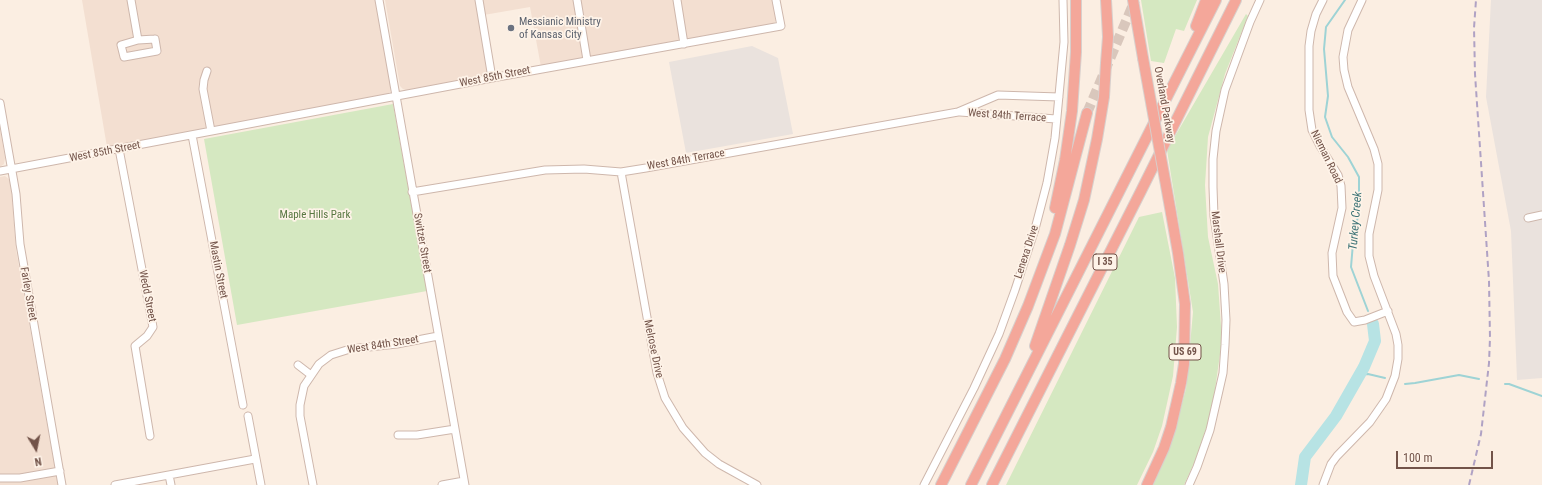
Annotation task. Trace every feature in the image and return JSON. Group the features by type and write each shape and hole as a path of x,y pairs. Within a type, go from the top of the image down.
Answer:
{"highway":[{"path":"1028,306 1058,196 1069,136 1075,75 1076,0"},
{"path":"1022,383 1070,246 1084,200 1098,139 1104,97 1108,37 1106,0"},
{"name":"Overland Parkway","path":"1133,0 1179,259 1185,304 1184,364 1180,390 1164,448 1147,485"},
{"path":"1183,64 1206,0"},
{"name":"I 35","path":"971,485 1216,0"},
{"name":"I 35","path":"992,485 1236,0"},
{"path":"1217,37 1242,0"},
{"path":"941,485 1005,358 1028,306 1055,234 1087,113"}],"street":[{"path":"131,0 138,40"},
{"name":"Switzer Street","path":"379,0 465,483"},
{"path":"479,0 492,78"},
{"path":"577,0 587,60"},
{"path":"677,0 684,44"},
{"name":"West 85th Street","path":"0,171 587,60 781,26 776,0"},
{"name":"Lenexa Drive","path":"924,485 974,388 999,334 1015,290 1048,183 1055,138 1064,42 1063,0"},
{"name":"Marshall Drive","path":"1189,485 1210,430 1222,380 1225,345 1226,320 1224,284 1216,235 1213,187 1213,159 1216,131 1225,90 1250,22 1260,0"},
{"name":"Nieman Road","path":"1323,0 1316,14 1311,31 1309,46 1309,110 1312,130 1338,175 1341,186 1342,208 1332,253 1333,276 1347,312 1354,322 1365,320 1388,311"},
{"path":"1323,485 1337,456 1378,413 1393,384 1398,359 1396,334 1374,276 1369,249 1369,234 1378,190 1378,164 1372,142 1348,87 1344,70 1343,57 1346,36 1351,20 1362,0"},
{"path":"155,39 157,51 124,57 121,45 138,40 155,39"},
{"path":"207,71 203,89 211,131"},
{"name":"West 84th Terrace","path":"412,192 545,170 584,169 621,172 958,112 998,95 1059,97"},
{"name":"Farley Street","path":"0,103 16,194 20,244 62,485"},
{"name":"West 84th Terrace","path":"958,112 1056,119"},
{"name":"Mastin Street","path":"192,135 243,405"},
{"name":"Wedd Street","path":"119,149 153,327 147,336 135,346 150,436"},
{"name":"Melrose Drive","path":"621,172 657,373 665,398 683,428 705,453 719,464 756,485"},
{"path":"1528,218 1542,215"},
{"name":"West 84th Street","path":"313,485 300,416 300,405 304,386 319,364 339,352 438,336"},
{"path":"298,365 311,375"},
{"path":"248,416 261,485"},
{"path":"398,435 417,435 455,429"},
{"path":"115,485 256,459"},
{"path":"0,478 20,478 60,471"},
{"path":"169,475 171,485"},
{"path":"442,485 465,483"}],"shaded area":[{"path":"82,0 375,0 391,88 390,92 386,95 107,147"},
{"path":"385,0 774,0 776,19 774,24 771,25 541,67 530,7 478,16 487,71 485,76 408,91 400,86"},
{"path":"1491,0 1542,0 1542,378 1517,380 1511,231 1486,97"},
{"path":"752,46 778,58 793,134 686,153 669,62"},
{"path":"0,128 5,158 4,164 0,167"},
{"path":"5,176 11,183 16,250 58,485 0,485 0,177"}],"green space":[{"path":"1141,0 1197,0 1184,31 1176,29 1164,63 1151,61"},
{"path":"1246,14 1248,16 1225,74 1208,137 1205,185 1208,237 1218,284 1222,340 1212,411 1196,459 1184,485 1153,485 1169,450 1186,389 1193,312 1167,150"},
{"name":"Maple Hills Park","path":"393,104 427,291 237,325 204,139"},
{"path":"1162,212 1175,278 1177,327 1173,376 1162,426 1153,452 1137,485 1006,485 1139,217"}],"waterway":[{"name":"Turkey Creek","path":"1345,0 1326,27 1324,49 1328,96 1325,117 1332,137 1348,157 1359,177 1359,210 1353,243 1351,267 1368,311"},
{"name":"Turkey Creek","path":"1301,485 1305,457 1336,416 1364,367 1375,341 1373,324"},
{"path":"1359,375 1368,374 1385,378"},
{"path":"1405,384 1459,375 1479,379"},
{"path":"1505,384 1509,384 1542,396"}],"tunnel":[{"path":"1087,113 1135,0"}],"railway":[{"path":"1469,485 1481,434 1489,363 1490,338 1489,281 1475,74 1474,28 1476,0"}],"place":[{"name":"Messianic Ministry of Kansas City","path":"511,28"}]}
